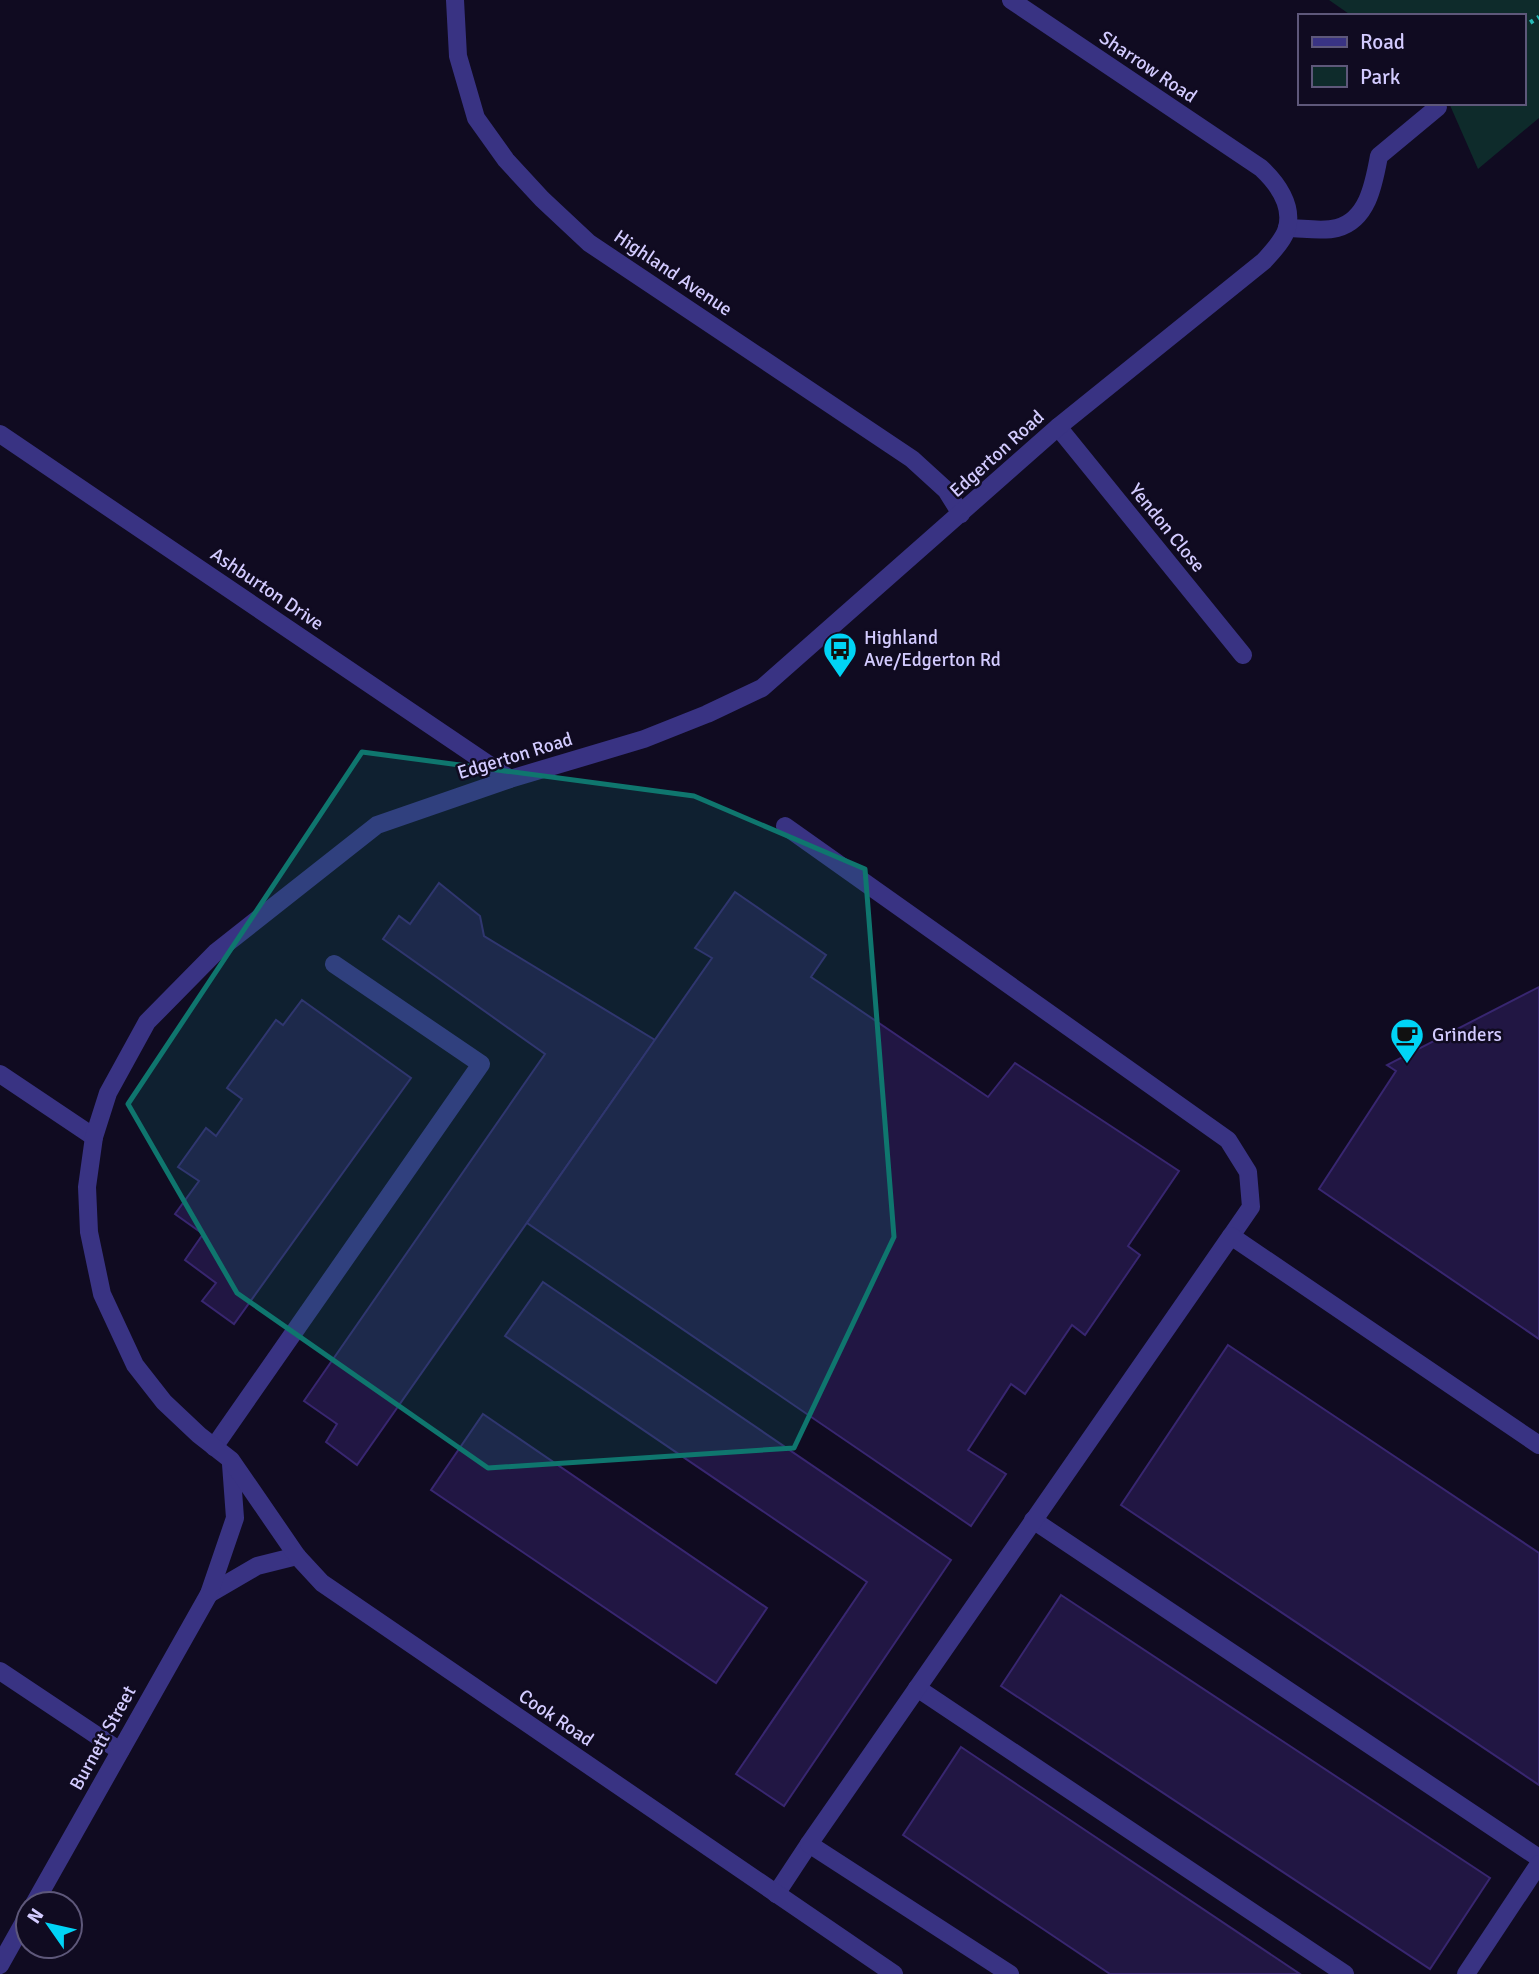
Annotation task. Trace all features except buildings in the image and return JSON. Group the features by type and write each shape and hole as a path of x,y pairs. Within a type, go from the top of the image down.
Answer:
{"street":[{"name":"Highland Avenue","path":"455,0 458,56 476,118 506,160 542,199 589,243 912,459 946,490 961,514"},
{"name":"Sharrow Road","path":"1011,0 1261,168 1275,181 1284,196 1287,228"},
{"path":"1287,228 1337,228 1355,219 1367,203 1379,156 1438,107"},
{"name":"Edgerton Road","path":"231,1460 163,1402 135,1365 102,1294 89,1232 87,1187 94,1137 108,1093 147,1022 216,952 377,825 510,779 644,738 707,714 762,688 1058,427 1264,261 1287,228"},
{"name":"Yendon Close","path":"1058,427 1243,655"},
{"name":"Ashburton Drive","path":"0,434 510,779"},
{"path":"776,1894 1251,1207 1248,1172 1228,1140 785,826"},
{"path":"214,1447 481,1064 334,964"},
{"path":"0,1074 94,1137"},
{"path":"1231,1236 1539,1446"},
{"name":"Cook Road","path":"231,1460 297,1556 322,1583 894,1974"},
{"name":"Burnett Street","path":"42,1890 209,1594 236,1518 231,1460"},
{"path":"1034,1520 1539,1858"},
{"path":"209,1594 257,1566 297,1556"},
{"path":"0,1671 120,1751"},
{"path":"917,1688 1345,1974"},
{"path":"809,1844 1010,1974"},
{"path":"1466,1974 1539,1864"},
{"path":"0,1965 14,1940"}],"highlighted area":[{"path":"362,752 694,796 865,869 894,1237 794,1448 488,1468 237,1293 128,1104"}],"green space":[{"path":"1329,0 1539,0 1539,118 1478,169 1450,105 1525,105 1525,14 1349,14"}],"place":[{"name":"Highland Ave/Edgerton Rd","path":"840,679"},
{"name":"Grinders","path":"1407,1065"}]}
